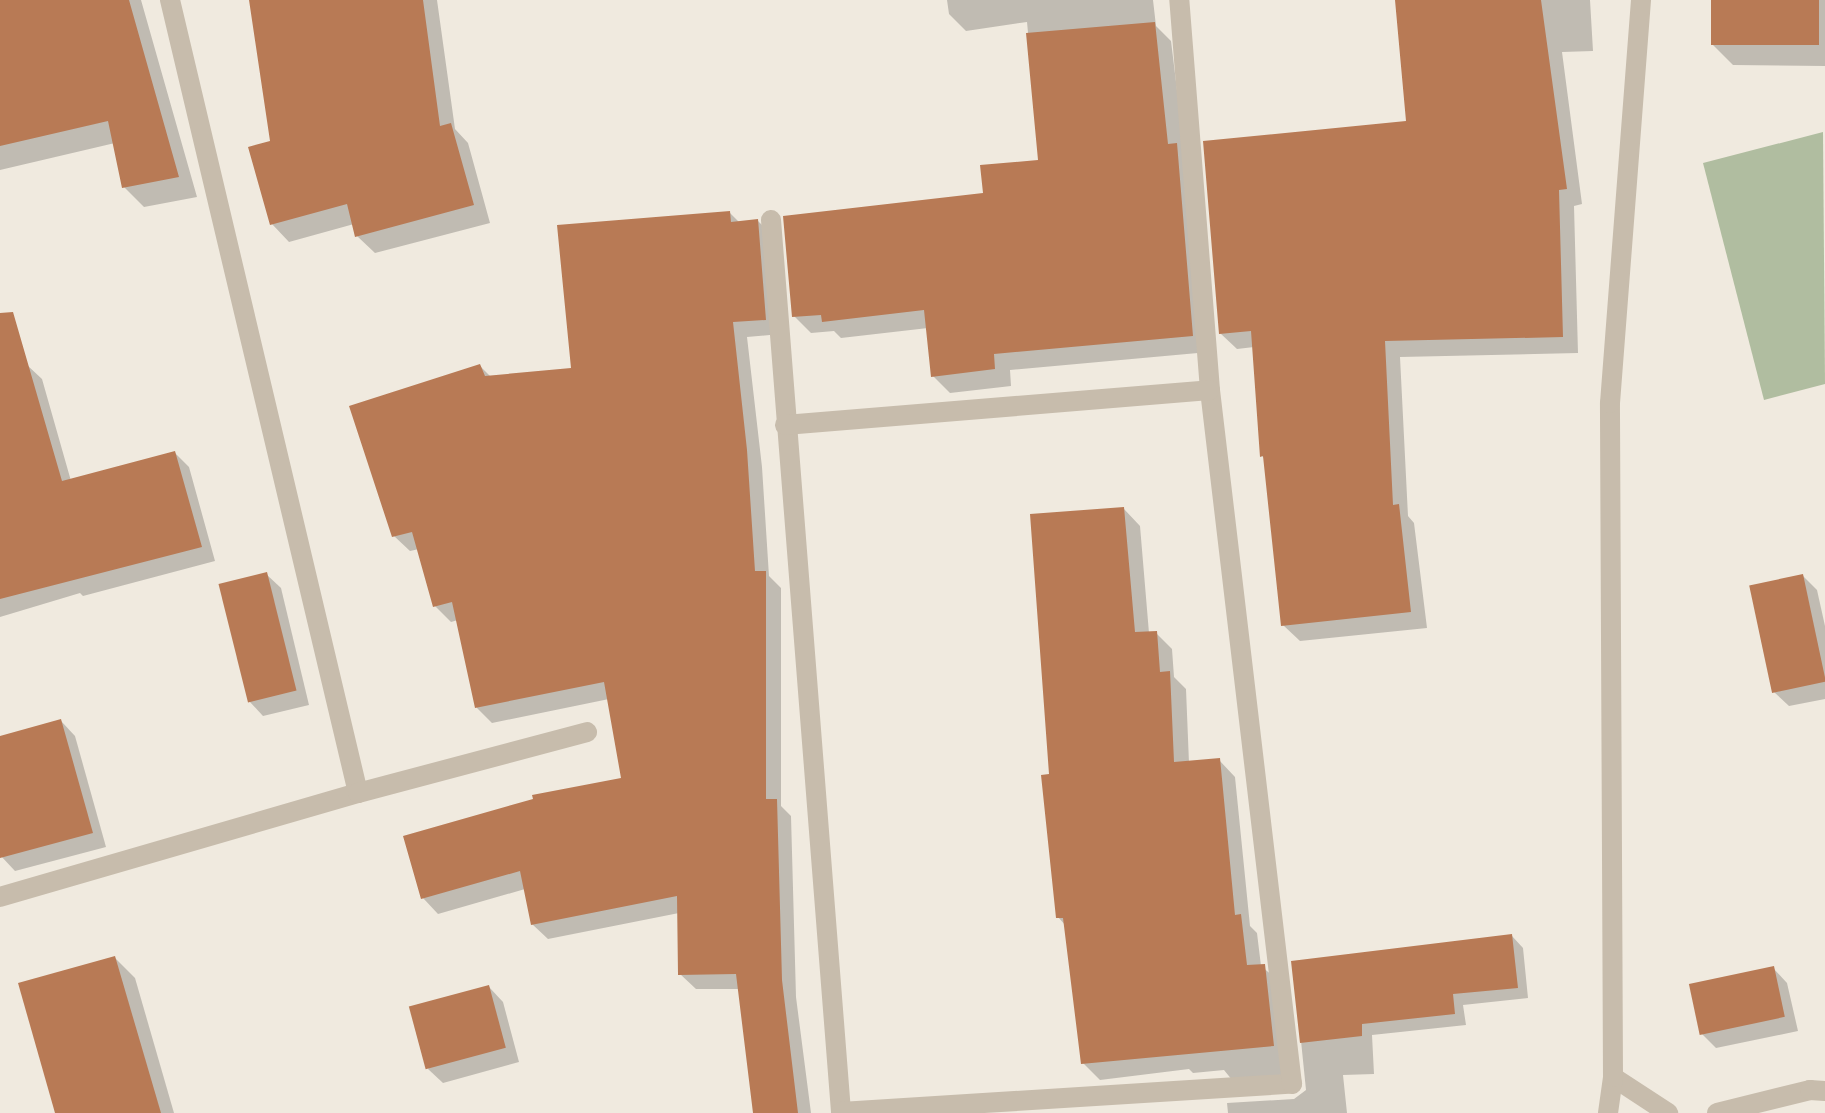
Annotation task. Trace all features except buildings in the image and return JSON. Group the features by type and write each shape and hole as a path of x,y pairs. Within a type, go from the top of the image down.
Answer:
{"street":[{"path":"170,0 358,793"},
{"path":"771,220 841,1112 1292,1084 1210,390 1179,0"},
{"path":"1608,1113 1613,1077 1610,403 1641,0"},
{"path":"785,425 1210,390"},
{"path":"0,897 358,793 587,732"},
{"path":"1613,1077 1668,1113"},
{"path":"1717,1113 1810,1090 1825,1091"}],"green space":[{"path":"1823,132 1825,384 1764,400 1703,163"}]}
